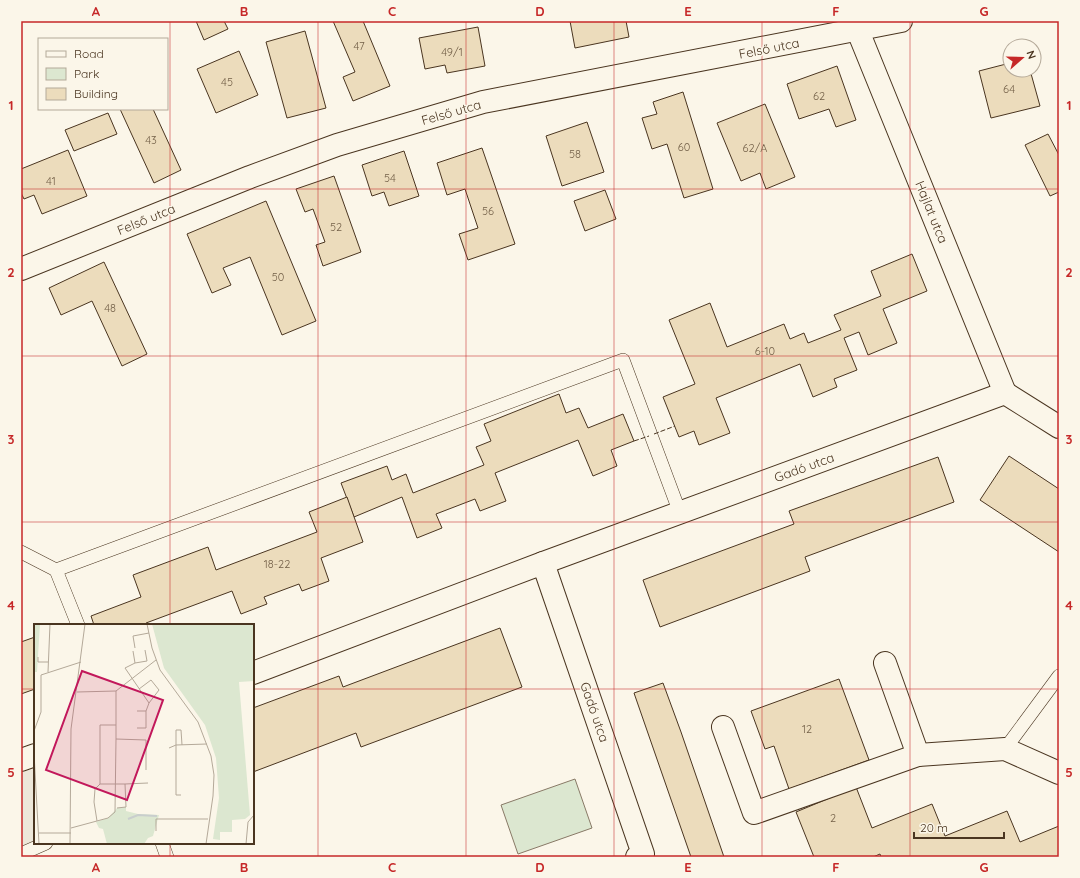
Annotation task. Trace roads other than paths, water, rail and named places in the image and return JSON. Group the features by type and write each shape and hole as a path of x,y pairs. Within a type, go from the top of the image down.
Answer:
{"street":[{"name":"Felső utca","path":"21,269 242,180 337,145 483,102 858,31 901,21"},
{"name":"Hajlat utca","path":"858,31 1005,393"},
{"path":"1005,393 1059,427"},
{"name":"Gadó utca","path":"254,673 543,563 1005,393"},
{"name":"Gadó utca","path":"543,563 643,854 636,857"},
{"path":"885,663 918,755"},
{"path":"723,727 754,813 918,755 1005,749 1059,773"},
{"path":"21,760 34,755"}],"lane":[{"path":"56,570 623,360 680,513"},
{"path":"21,552 56,570 78,624"},
{"path":"1005,749 1059,676"},
{"path":"21,854 44,844"},
{"path":"162,844 167,857"}]}
